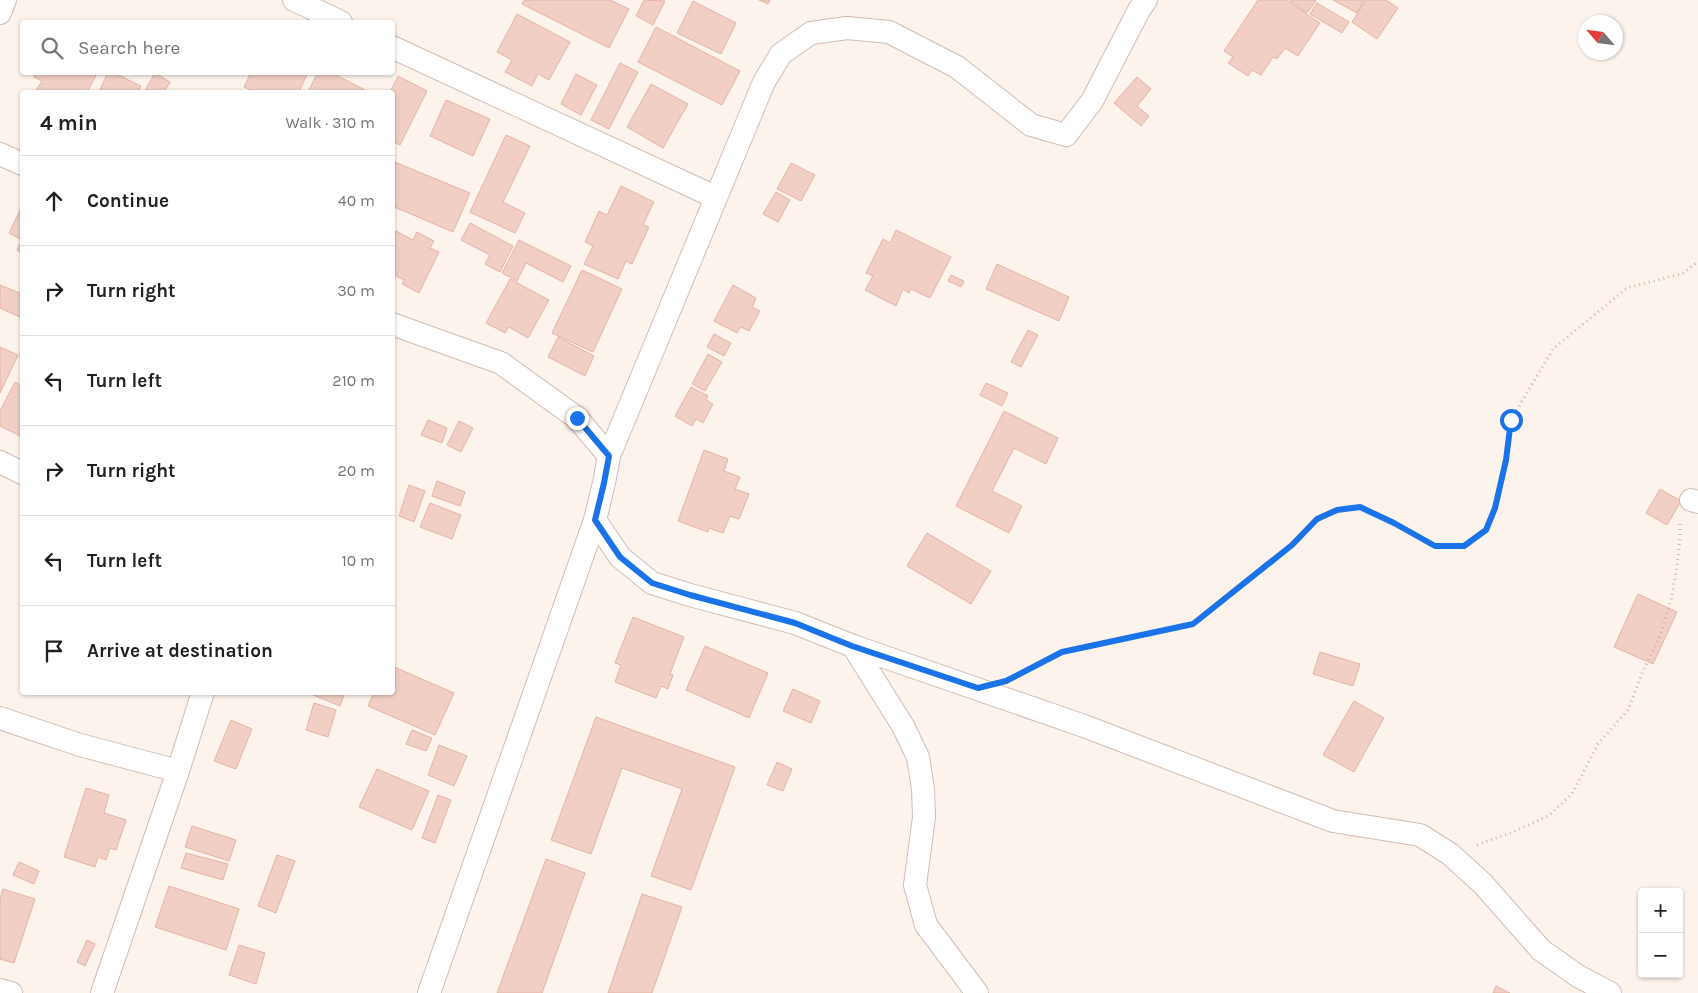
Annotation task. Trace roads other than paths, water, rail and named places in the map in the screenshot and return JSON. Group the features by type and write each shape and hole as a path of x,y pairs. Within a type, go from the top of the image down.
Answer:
{"street":[{"path":"0,13 5,0"},
{"path":"294,0 337,20"},
{"path":"429,993 595,520 609,456 764,82 781,54 811,33 847,28 889,32 957,67 1031,125 1066,135 1092,101 1146,0"},
{"path":"395,48 715,197"},
{"path":"0,154 20,163"},
{"path":"395,325 501,363 577,418 609,456"},
{"path":"0,462 20,472"},
{"path":"595,520 620,557 652,583 795,623 852,646 1084,726 1333,821 1420,835 1450,854 1482,884 1574,985 1610,993"},
{"path":"852,646 903,726 918,757 923,789 924,817 915,885 926,925 977,993"},
{"path":"102,993 202,695"},
{"path":"0,718 80,745 178,771"},
{"path":"0,990 11,993"}]}
